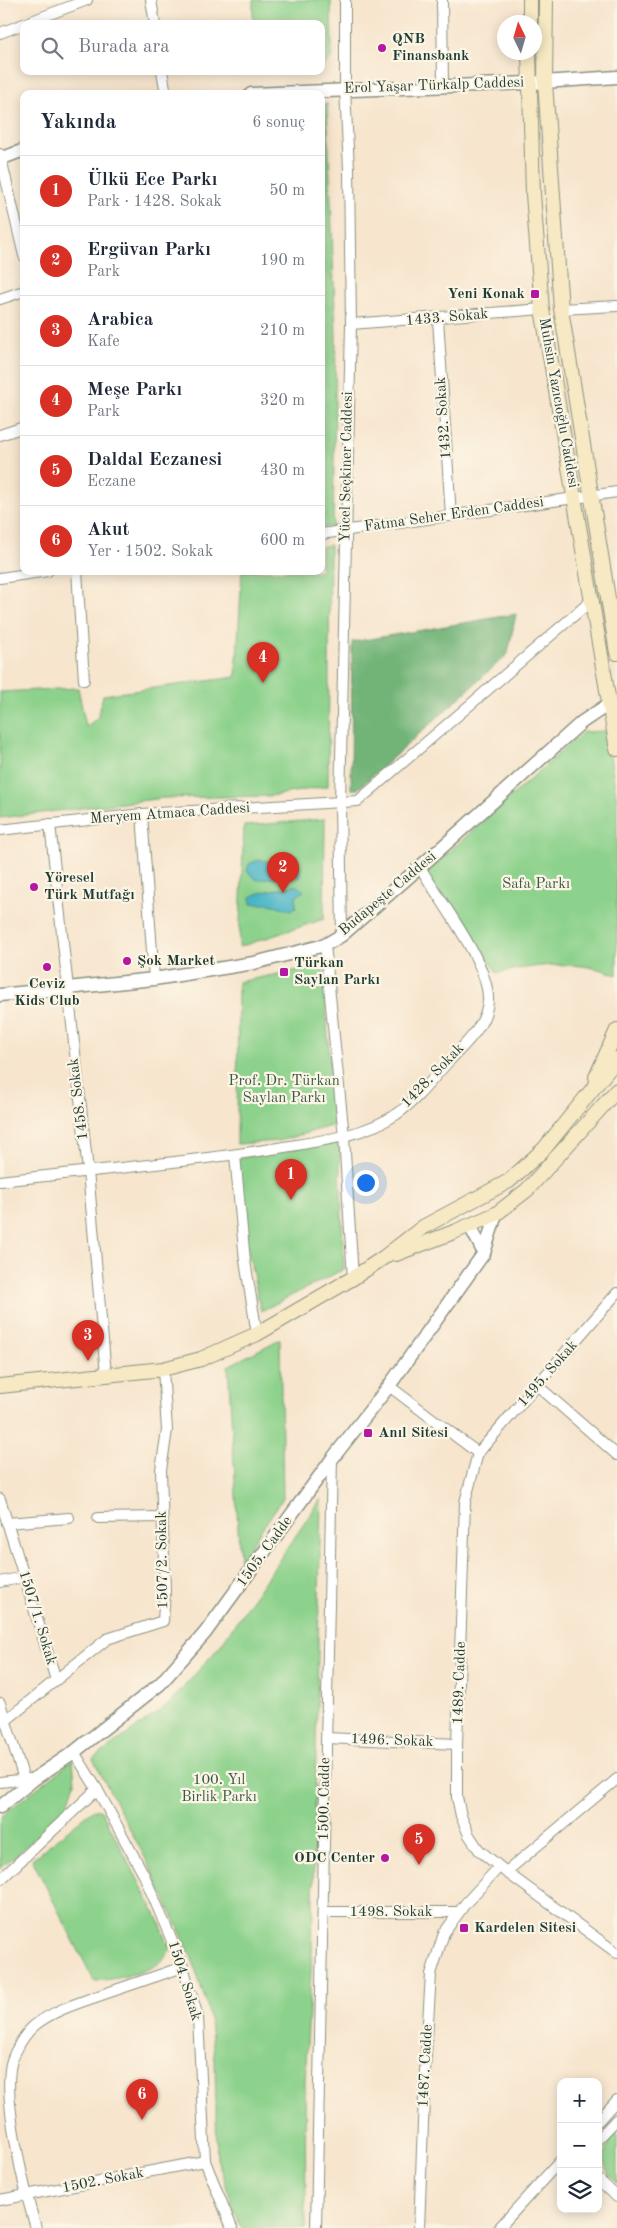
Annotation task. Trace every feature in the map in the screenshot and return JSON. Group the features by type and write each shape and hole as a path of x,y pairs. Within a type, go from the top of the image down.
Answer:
{"main road":[{"path":"530,0 530,15"},
{"name":"Muhsin Yazıcıoğlu Caddesi","path":"546,0 545,82 561,309 592,496 613,598 617,653"},
{"name":"Muhsin Yazıcıoğlu Caddesi","path":"530,60 533,194 542,309 617,749"},
{"path":"589,1093 617,1030"},
{"path":"0,1386 163,1369 202,1359 257,1334 353,1278 383,1258 423,1227 509,1181 544,1149 617,1059"},
{"path":"383,1258 470,1226 496,1214 527,1190 617,1090"},
{"path":"482,1195 496,1214"},
{"path":"461,1206 470,1226"}],"street":[{"path":"34,20 87,0"},
{"path":"152,0 154,20"},
{"name":"Yücel Seçkiner Caddesi","path":"342,935 340,802 351,324 350,169 345,89 345,0"},
{"path":"442,0 443,85"},
{"path":"0,33 20,25"},
{"path":"163,75 165,90"},
{"name":"Erol Yaşar Türkalp Caddesi","path":"325,90 529,83 617,77"},
{"path":"20,151 0,157 20,240"},
{"path":"0,299 20,292"},
{"path":"561,309 617,306"},
{"name":"1433. Sokak","path":"351,324 438,319 542,309"},
{"name":"1432. Sokak","path":"438,319 451,516"},
{"path":"0,435 20,428"},
{"name":"Fatma Seher Erden Caddesi","path":"325,534 617,492"},
{"path":"0,578 21,575"},
{"path":"77,575 84,680"},
{"name":"Meryem Atmaca Caddesi","path":"0,830 142,814 358,801 591,600"},
{"name":"Budapeşte Caddesi","path":"0,994 154,979 254,963 325,944 342,935 582,722 609,704"},
{"path":"142,814 154,979"},
{"name":"1458. Sokak","path":"50,824 88,1171 106,1375"},
{"name":"1428. Sokak","path":"0,1181 235,1155 344,1137 397,1114 412,1101 481,1026 488,1001 484,979 476,958 420,867"},
{"path":"325,944 344,1137 353,1278"},
{"path":"235,1155 245,1261 257,1334"},
{"name":"1505. Cadde","path":"0,1807 29,1779 74,1752 160,1684 186,1656 332,1459 389,1386 484,1253 496,1214"},
{"path":"470,1226 484,1253"},
{"name":"1495. Sokak","path":"478,1453 617,1293"},
{"name":"1507/2. Sokak","path":"6,1721 107,1639 163,1622 165,1591 161,1470 167,1430 163,1369"},
{"path":"389,1386 478,1453"},
{"path":"538,1386 617,1455"},
{"name":"1489. Cadde","path":"478,1453 465,1502 457,1744 457,1797 461,1816 468,1835 479,1850 502,1870 617,1953"},
{"name":"1500. Cadde","path":"316,2228 332,1459"},
{"name":"1507/1. Sokak","path":"0,1499 56,1680"},
{"path":"98,1518 162,1517"},
{"path":"7,1523 68,1518"},
{"path":"0,1582 24,1577"},
{"path":"0,1703 29,1779 0,1782"},
{"name":"1496. Sokak","path":"327,1738 457,1744"},
{"name":"1504. Sokak","path":"74,1752 97,1789 144,1875 183,1967 198,2017 205,2161 232,2228"},
{"path":"502,1870 617,1779"},
{"path":"0,1880 97,1789"},
{"name":"1487. Cadde","path":"419,2228 424,2071 431,1974 444,1933 459,1912 502,1870"},
{"name":"1498. Sokak","path":"323,1912 459,1912"},
{"path":"36,2228 26,2196 12,2118 10,2086 12,2061 22,2040 34,2026 68,2006 183,1967"},
{"path":"602,2117 617,2100"},
{"path":"602,2135 617,2119"},
{"name":"1502. Sokak","path":"0,2200 205,2161"},
{"path":"499,2228 557,2164"},
{"path":"602,2183 617,2197"},
{"path":"317,2201 322,2228"}],"green space":[{"path":"253,0 331,0 332,57 325,64 325,20 253,20"},
{"path":"325,104 327,104 336,337 333,527 325,527"},
{"path":"330,545 328,786 271,796 163,798 0,818 0,692 78,688 86,727 98,717 103,695 236,677 242,575 325,575 325,546"},
{"path":"516,614 508,654 358,789 351,789 352,642"},
{"name":"Safa Parkı","path":"606,731 617,800 617,975 603,970 573,965 542,966 497,973 453,908 448,910 423,875 583,732"},
{"path":"325,819 324,919 239,947 244,826"},
{"name":"Prof. Dr. Türkan Saylan Parkı","path":"323,965 334,1125 279,1141 237,1144 238,982"},
{"path":"339,1140 344,1269 261,1311 246,1241 237,1159"},
{"path":"280,1339 283,1498 240,1561 228,1366"},
{"name":"100. Yıl Birlik Parkı","path":"321,1499 312,1955 305,2081 306,2228 243,2228 239,2223 217,2159 215,2059 208,2009 191,1955 151,1869 93,1759 168,1705 220,1646"},
{"path":"73,1760 75,1783 65,1813 0,1869 0,1817"},
{"path":"94,1809 102,1811 158,1918 170,1949 162,1961 145,1970 109,1980 94,1981 32,1859"},
{"path":"617,2130 617,2184 607,2170 604,2157 608,2144"}],"water":[{"path":"288,855 297,856 301,877 257,880 247,871 249,864 253,862 262,860 274,864 280,862"},
{"path":"296,885 304,891 296,897 296,907 291,910 270,904 251,904 251,897 257,894"}],"place":[{"name":"QNB Finansbank","path":"382,48"},
{"name":"Yeni Konak","path":"535,294"},
{"name":"Meşe Parkı","path":"263,683"},
{"name":"Yöresel Türk Mutfağı","path":"34,887"},
{"name":"Ergüvan Parkı","path":"283,893"},
{"name":"Şok Market","path":"127,961"},
{"name":"Ceviz Kids Club","path":"47,967"},
{"name":"Türkan Saylan Parkı","path":"284,972"},
{"name":"Ülkü Ece Parkı","path":"291,1200"},
{"name":"Arabica","path":"88,1361"},
{"name":"Anıl Sitesi","path":"368,1433"},
{"name":"ODC Center","path":"385,1858"},
{"name":"Daldal Eczanesi","path":"419,1865"},
{"name":"Kardelen Sitesi","path":"464,1928"},
{"name":"Akut","path":"142,2120"}]}
